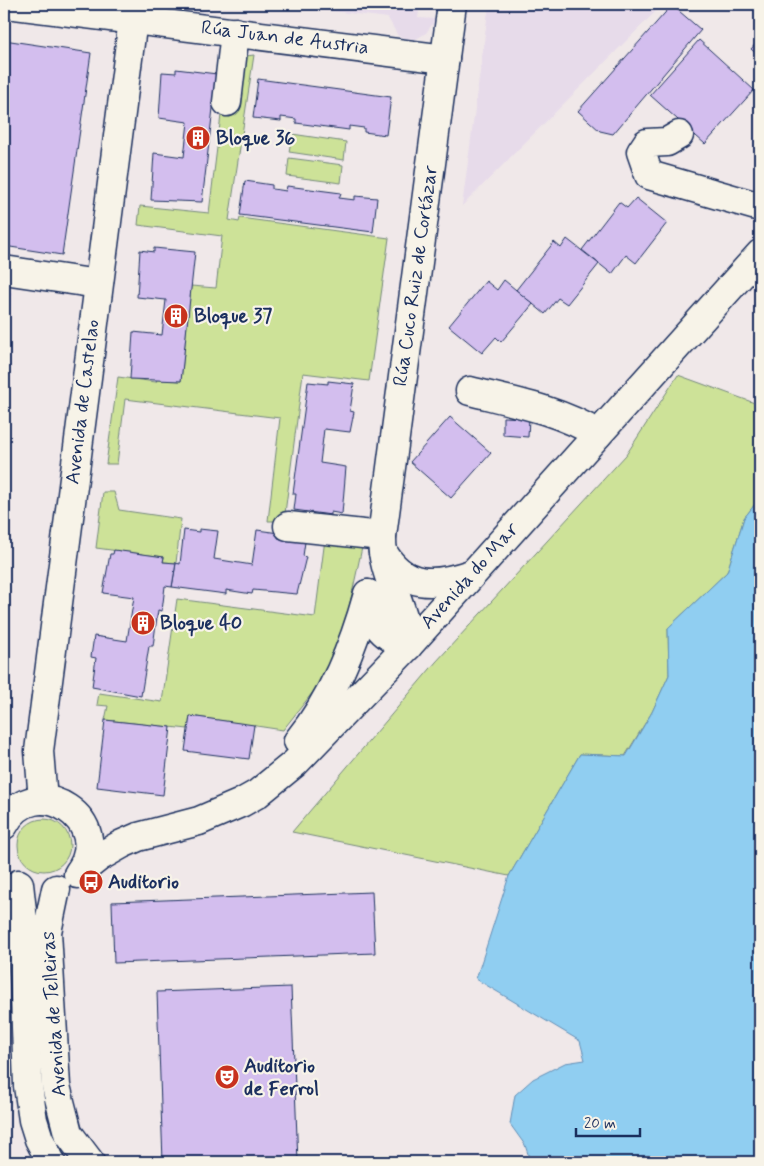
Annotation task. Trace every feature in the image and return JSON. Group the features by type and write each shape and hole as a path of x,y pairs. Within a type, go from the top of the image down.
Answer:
{"street":[{"name":"Rúa Juan de Austria","path":"7,4 133,12 235,32 445,60"},
{"name":"Rúa Cuco Ruiz de Cortázar","path":"381,542 452,4"},
{"name":"Avenida de Castelao","path":"43,800 39,751 133,12"},
{"path":"227,102 235,32"},
{"path":"679,135 667,142 647,143 641,152 649,175 760,207"},
{"name":"Avenida do Mar","path":"56,889 66,886 99,857 138,837 199,821 258,794 316,743 408,646 760,254"},
{"path":"4,270 98,284"},
{"path":"470,392 542,409 582,424 598,434"},
{"path":"288,526 381,542"},
{"path":"381,542 398,572 414,580 431,583 450,581 471,574"},
{"path":"258,794 315,720 336,684 351,650 381,542"},
{"path":"381,542 387,576 405,618 408,646"},
{"path":"368,594 378,627 390,638 408,646"},
{"path":"5,822 22,806 43,800"},
{"name":"Avenida do Mar","path":"43,800 64,805 82,821 103,832 138,837"},
{"path":"80,872 86,860 89,847 87,833 82,821"},
{"path":"11,875 37,890 56,889"},
{"name":"Avenida de Telleiras","path":"11,875 22,911 28,1086 33,1120 39,1139 51,1162"},
{"name":"Avenida de Telleiras","path":"56,889 48,932 56,1086 68,1133 90,1162"}],"shaded area":[{"path":"276,4 420,4 418,18 436,19 426,33 416,39 405,38 398,36 388,18"},
{"path":"489,4 663,4 462,206"},
{"path":"4,291 12,292 4,359"}],"green space":[{"path":"254,55 229,220 239,222 240,218 389,238 369,381 303,373 284,521 268,521 280,418 125,399 117,464 106,464 118,377 156,382 157,379 181,381 191,286 216,288 222,236 138,225 140,206 209,213 222,107 239,108 246,56"},
{"path":"292,134 346,142 344,160 289,152"},
{"path":"289,158 343,165 341,183 287,176"},
{"path":"678,375 760,405 760,498 744,518 727,572 668,628 669,675 652,712 625,756 580,754 509,876 292,832 436,662 626,455"},
{"path":"103,492 114,492 119,510 181,519 176,563 163,562 164,557 96,548"},
{"path":"325,539 363,543 348,612 324,678 283,730 190,716 188,729 105,720 108,706 97,705 99,693 162,702 177,599 315,617"},
{"path":"44,819 58,823 66,831 70,845 66,859 58,867 44,871 30,867 22,859 18,845 22,831 30,823"}],"water":[{"path":"760,498 760,1162 528,1162 530,1160 525,1145 510,1124 515,1095 533,1079 565,1063 585,1060 580,1041 476,979 509,876 580,754 626,756 652,712 669,675 668,628 727,572 744,518"}],"building":[{"path":"672,5 701,30 613,134 600,131 578,111"},
{"path":"760,39 760,57 751,49"},
{"path":"4,40 91,53 62,255 4,246"},
{"path":"699,40 754,90 705,144 650,95"},
{"name":"Bloque 36","path":"176,69 217,74 202,202 151,200 154,153 184,157 188,122 159,118 162,72 176,73"},
{"path":"258,79 391,97 386,135 364,132 364,128 349,126 349,130 296,123 296,119 289,118 281,117 281,121 253,118"},
{"path":"245,181 272,185 272,189 286,191 287,186 341,193 339,198 355,200 355,196 377,198 373,232 240,215"},
{"path":"636,198 667,223 636,263 626,255 612,274 582,250 619,202 627,208"},
{"path":"567,239 599,264 567,304 558,298 545,314 516,290 554,242 561,248"},
{"name":"Bloque 37","path":"154,248 195,252 181,381 130,379 133,332 162,335 166,300 137,297 140,250 154,252"},
{"path":"504,280 533,304 501,342 496,337 482,353 449,326 486,281 497,290"},
{"path":"328,381 354,384 350,411 354,412 350,432 324,429 320,463 346,467 342,514 331,512 331,515 294,510 296,494 293,494 308,382 328,384"},
{"path":"450,417 491,453 451,498 410,462"},
{"path":"503,417 529,418 528,437 503,435"},
{"path":"199,529 218,531 214,559 252,565 257,530 279,533 278,538 305,542 303,556 306,557 297,594 253,590 252,594 226,590 226,594 172,587 176,563 180,564 184,530 199,532"},
{"name":"Bloque 40","path":"114,550 164,557 163,562 176,563 172,587 165,586 162,611 158,610 153,646 149,646 141,696 92,687 96,658 91,657 94,636 127,641 134,597 103,593 110,554 113,554"},
{"path":"190,716 254,725 249,759 185,751"},
{"path":"105,720 171,727 163,795 97,787"},
{"path":"372,892 375,953 114,963 112,902"},
{"name":"Auditorio de Ferrol","path":"291,987 298,1162 163,1162 157,992"}],"place":[{"name":"Bloque 36","path":"198,138"},
{"name":"Bloque 37","path":"176,316"},
{"name":"Bloque 40","path":"143,623"},
{"name":"Auditorio","path":"91,882"},
{"name":"Auditorio de Ferrol","path":"227,1077"}]}
